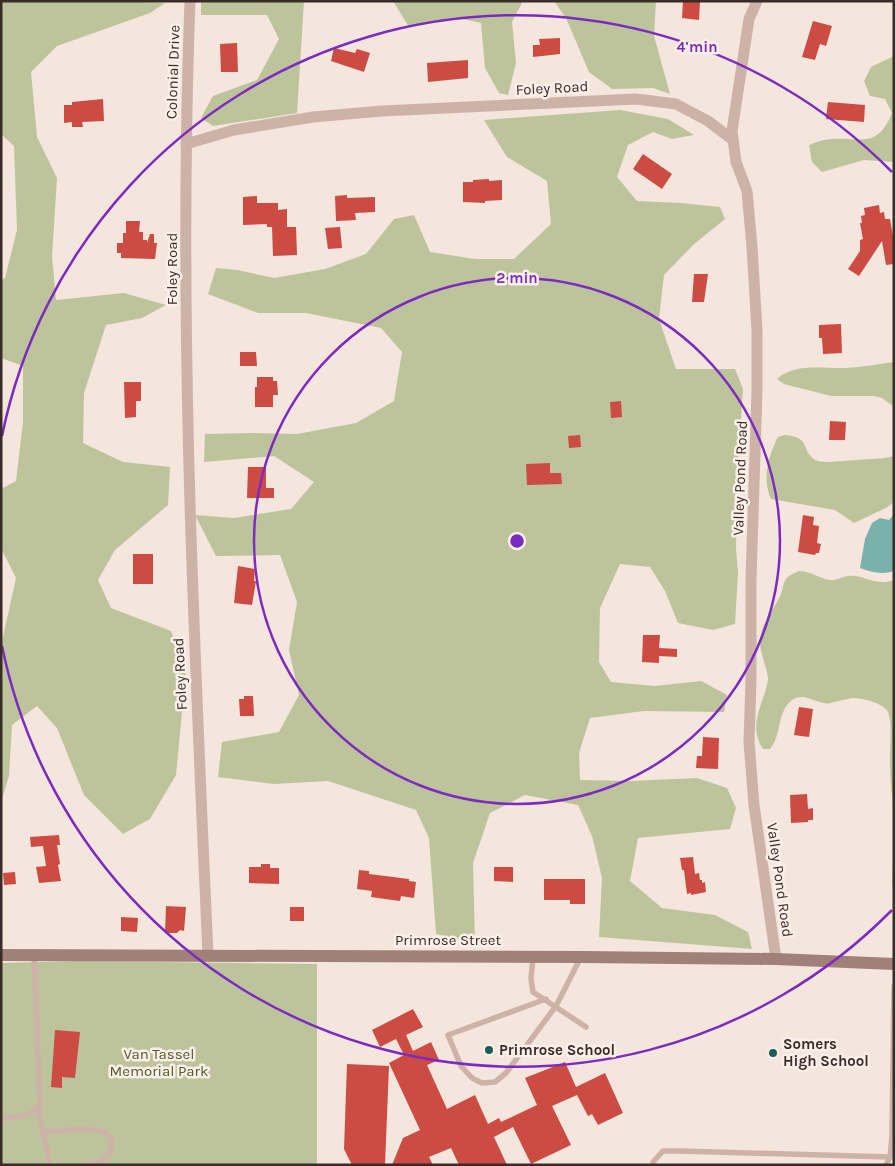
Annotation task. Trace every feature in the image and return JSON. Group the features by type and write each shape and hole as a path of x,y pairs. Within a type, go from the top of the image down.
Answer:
{"main road":[{"name":"Primrose Street","path":"1,955 582,957 776,959 894,964"}],"street":[{"name":"Colonial Drive","path":"186,144 190,1"},
{"name":"Valley Pond Road","path":"757,1 749,19 732,131 736,162 747,191 757,330 749,742 754,805 776,959"},
{"name":"Foley Road","path":"208,955 190,568 186,144 234,130 313,117 382,111 636,99 676,104 708,121 733,140"}],"lane":[{"path":"34,955 40,1118 50,1165"},
{"path":"533,957 531,978 533,992 586,1027"},
{"path":"546,999 448,1034 461,1066 472,1078 482,1083 495,1082 506,1073 556,1006 582,957"},
{"path":"886,1165 890,1157 892,1136 894,986"},
{"path":"1,1118 29,1115 40,1104"},
{"path":"43,1132 93,1129 105,1131 112,1139 111,1152 100,1162 87,1165"},
{"path":"653,1165 653,1162 664,1151 680,1150 890,1157"}],"green space":[{"path":"1,1 165,3 150,13 57,46 31,72 37,137 57,178 52,256 56,300 124,293 166,305 142,318 106,325 84,393 83,443 123,462 170,467 168,505 115,550 98,580 111,608 171,631 186,670 176,775 150,819 123,834 84,795 57,728 37,706 12,725 9,776 1,802 1,646 16,578 1,548 1,489 16,481 23,422 23,366 1,358 1,280 5,278 17,230 14,146 1,134"},
{"path":"201,1 304,1 297,113 213,126 201,118 213,96 257,80 279,39 267,15 201,15"},
{"path":"393,1 523,1 512,22 516,63 508,95 499,93 485,68 481,23 454,17 409,27"},
{"path":"554,1 656,1 654,36 670,94 653,88 612,89 589,72 566,18"},
{"path":"894,56 894,162 864,160 822,172 812,162 809,145 824,140 872,138 886,125 892,113 885,99 870,96 864,81 871,67"},
{"path":"620,110 668,119 694,135 672,139 653,132 628,145 617,177 637,201 720,207 725,219 693,245 664,275 659,319 676,369 735,369 743,389 738,462 736,549 738,573 735,624 713,630 678,623 665,591 650,567 620,564 600,608 599,662 611,682 655,686 701,681 727,695 724,712 644,711 590,718 579,753 580,780 631,781 697,778 727,788 736,808 730,829 638,838 630,881 662,908 715,915 748,932 752,949 599,937 602,878 592,836 578,805 525,795 490,813 473,863 475,943 436,934 429,838 416,810 328,781 274,784 218,777 222,742 279,732 299,695 289,650 297,602 280,555 216,556 195,515 234,518 291,509 314,482 274,456 204,462 205,434 297,434 356,423 394,401 402,352 381,328 306,313 258,313 208,294 216,268 237,270 274,278 325,269 366,254 394,219 414,215 430,252 475,259 514,259 551,224 547,181 507,157 484,120"},
{"path":"894,362 894,407 882,398 874,396 831,396 784,384 777,379 792,370 801,368 846,368"},
{"path":"785,435 799,438 810,455 819,461 829,462 894,456 894,502 886,508 854,523 835,510 771,499 767,484 767,468 771,452 778,437"},
{"path":"799,571 829,580 854,576 881,582 894,580 894,891 892,884 893,809 888,712 882,706 857,698 826,703 801,697 796,698 791,701 784,711 774,743 770,749 763,749 758,740 756,723 768,680 760,647 762,629 781,594 785,581 789,576"},
{"name":"Van Tassel Memorial Park","path":"78,961 317,964 317,1165 1,1165 1,963"}],"water":[{"path":"894,514 894,571 877,573 860,568 865,539 872,523 880,518 889,520"}],"building":[{"path":"683,1 700,1 699,20 682,18"},
{"path":"813,21 832,26 826,46 820,44 815,60 802,57"},
{"path":"560,38 560,54 533,57 533,45 540,45 539,39"},
{"path":"237,43 238,72 221,72 220,44"},
{"path":"334,48 355,53 357,49 370,53 364,72 331,61"},
{"path":"468,60 468,78 428,82 427,63"},
{"path":"103,99 104,121 82,122 83,127 72,127 72,122 64,123 64,105 72,105 72,102"},
{"path":"828,102 865,105 864,122 826,119"},
{"path":"643,154 672,174 662,189 633,169"},
{"path":"489,179 489,181 502,180 502,200 485,201 485,203 463,202 463,182"},
{"path":"347,195 347,198 375,197 375,212 355,213 356,220 336,221 335,196"},
{"path":"257,196 257,203 278,203 278,210 287,209 287,227 296,227 297,255 273,256 272,227 267,227 267,224 243,225 243,197"},
{"path":"879,205 880,213 884,212 885,219 890,219 894,242 894,264 886,265 882,241 859,276 848,269 860,251 860,240 863,239 860,223 862,223 861,216 865,215 864,208"},
{"path":"126,221 140,221 139,232 143,232 143,240 147,240 147,243 150,234 154,234 154,243 157,243 155,259 121,258 121,253 117,253 117,243 123,243 123,233 126,233"},
{"path":"340,227 342,248 328,249 325,228"},
{"path":"694,274 708,274 704,302 692,302"},
{"path":"841,324 842,353 823,354 822,338 819,338 819,325"},
{"path":"240,352 256,352 257,366 240,366"},
{"path":"257,377 273,377 273,381 277,381 278,395 273,395 273,407 255,407"},
{"path":"124,382 141,382 141,401 136,401 136,417 125,418"},
{"path":"621,401 622,417 611,418 610,402"},
{"path":"830,421 846,422 845,440 829,440"},
{"path":"580,435 581,447 569,448 568,436"},
{"path":"550,463 550,473 561,473 562,484 527,485 526,464"},
{"path":"248,467 266,467 266,488 274,488 274,498 247,498"},
{"path":"803,515 814,517 813,525 819,526 817,543 821,544 819,553 815,555 798,552"},
{"path":"133,554 153,554 153,584 133,584"},
{"path":"238,566 255,569 254,581 256,581 252,605 234,603"},
{"path":"643,635 660,635 659,648 677,649 677,657 659,656 659,663 642,662"},
{"path":"244,696 253,696 254,716 240,716 239,699 244,699"},
{"path":"799,707 813,709 809,737 794,735"},
{"path":"703,737 719,738 718,769 696,768 697,756 702,756"},
{"path":"807,794 808,809 813,808 813,820 791,823 790,795"},
{"path":"59,835 60,845 57,845 61,881 39,883 36,867 46,866 43,846 31,847 30,837"},
{"path":"693,857 695,874 699,873 702,883 705,882 706,892 691,895 691,893 687,894 684,870 682,870 680,858"},
{"path":"261,864 270,864 270,868 279,868 279,884 249,883 249,867 261,867"},
{"path":"494,867 513,867 513,882 494,881"},
{"path":"359,870 369,871 369,874 409,879 409,881 416,882 414,898 401,896 400,901 371,897 372,891 357,889"},
{"path":"15,872 16,884 4,885 3,873"},
{"path":"544,879 585,879 585,904 570,904 570,900 544,900"},
{"path":"166,906 186,907 184,931 165,933"},
{"path":"290,907 304,907 304,921 290,921"},
{"path":"121,917 138,918 137,932 121,931"},
{"path":"413,1009 423,1027 406,1035 413,1051 431,1042 439,1060 427,1065 447,1109 475,1095 488,1124 499,1118 501,1122 537,1105 525,1078 565,1062 576,1087 605,1073 623,1113 598,1125 592,1114 588,1116 577,1095 552,1106 571,1145 531,1164 513,1127 494,1137 507,1165 459,1165 451,1148 429,1157 433,1165 392,1165 403,1138 420,1130 389,1063 404,1055 396,1039 380,1047 372,1030"},
{"path":"55,1030 80,1032 75,1078 62,1077 62,1088 51,1087"},
{"path":"347,1064 389,1066 385,1165 352,1165 344,1149"}],"place":[{"name":"Primrose School","path":"489,1050"},
{"name":"Somers High School","path":"773,1053"}]}
